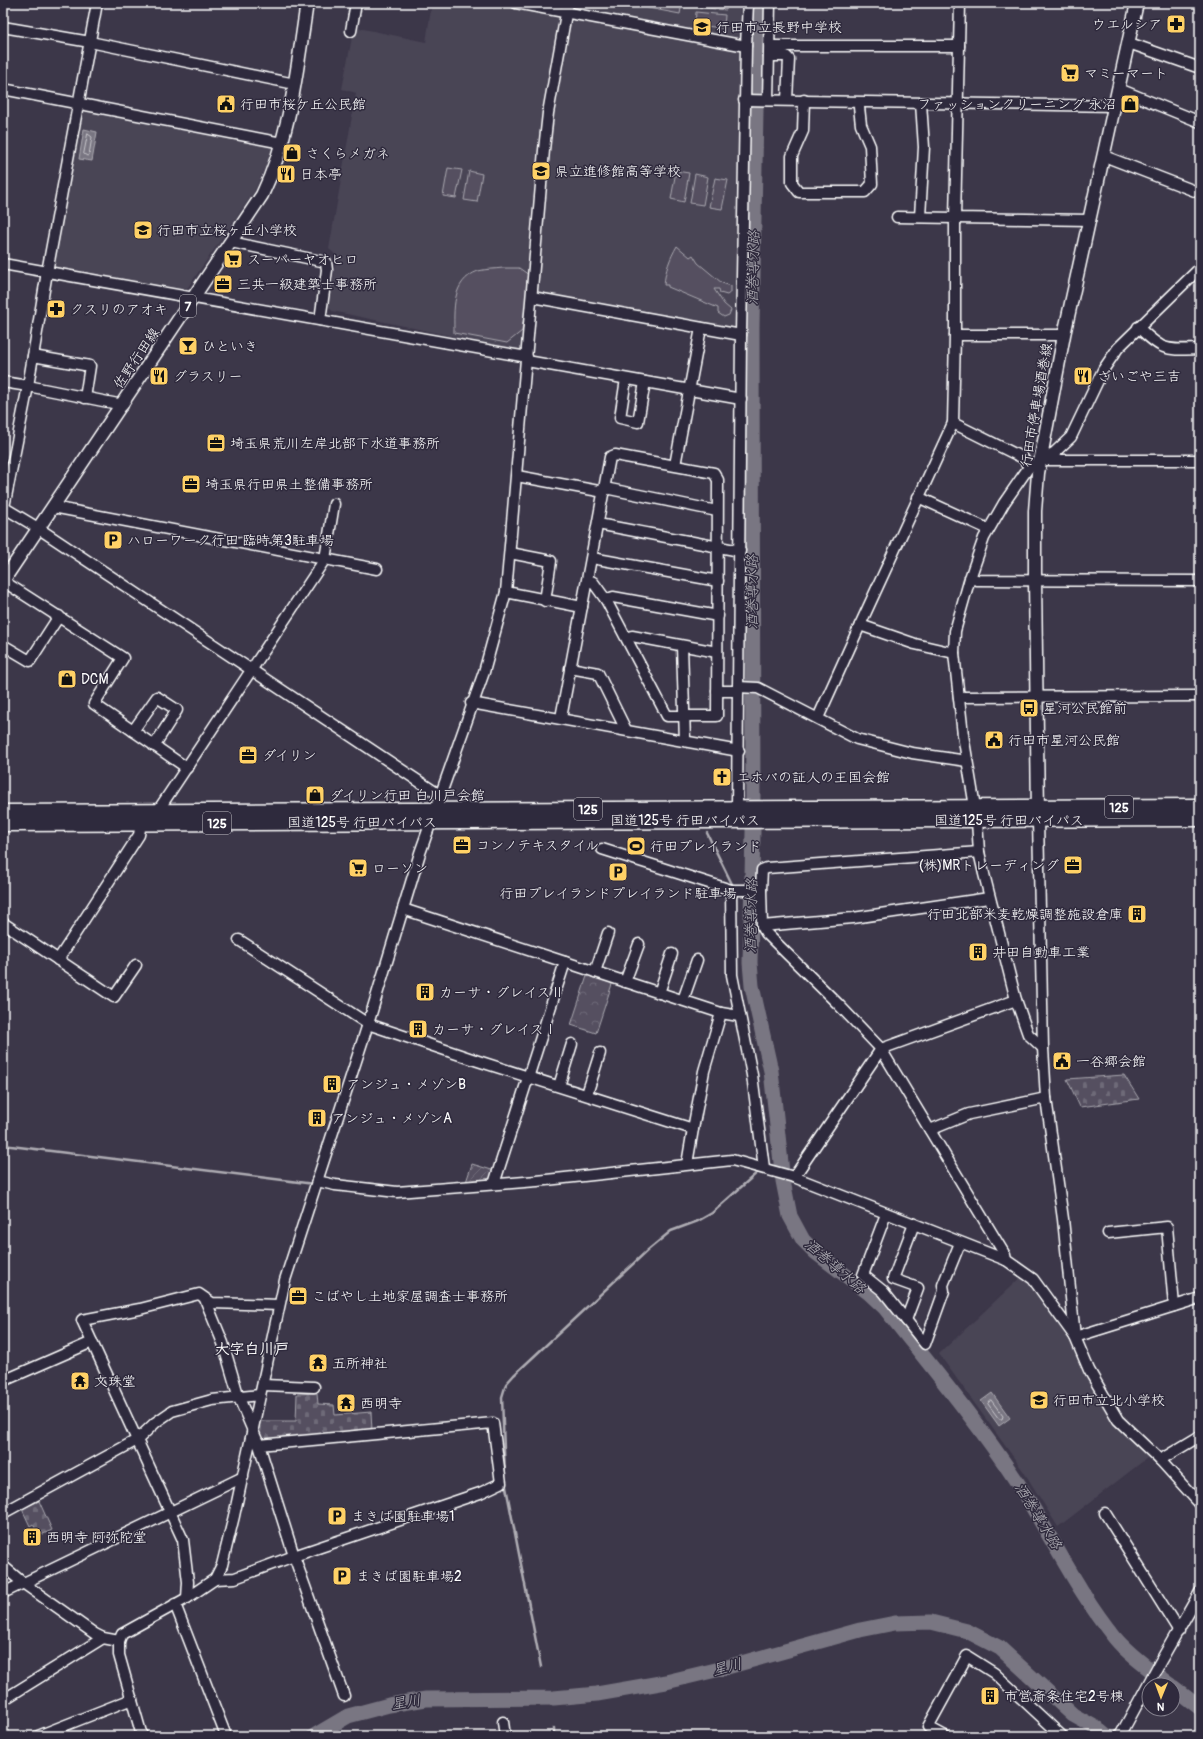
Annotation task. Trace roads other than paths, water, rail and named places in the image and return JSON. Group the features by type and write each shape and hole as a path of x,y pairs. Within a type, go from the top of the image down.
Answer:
{"highway":[{"name":"国道125号 行田バイパス","path":"3,812 436,809 761,814 976,814 1038,813 1200,806"},
{"name":"国道125号 行田バイパス","path":"3,824 431,822 739,813"},
{"name":"国道125号 行田バイパス","path":"1038,813 1200,819"}],"main road":[{"name":"佐野行田線","path":"3,581 123,405 262,195 282,143 294,84 307,3"},
{"name":"行田市停車場酒巻線","path":"1038,813 1035,579 1036,511 1040,460 1064,334 1138,3"}],"street":[{"path":"97,3 47,272 28,386 4,507 38,528 441,796"},
{"path":"351,31 356,3"},
{"path":"516,3 568,8 746,46"},
{"path":"739,813 741,334 748,100 746,46 748,3"},
{"path":"765,100 770,51 770,3"},
{"path":"818,718 952,423 955,335 955,218 959,104 960,3"},
{"path":"142,1736 119,1655 119,1641 122,1634 187,1598 215,1579 222,1565 243,1477 285,1280 368,1024 420,853 441,796 471,703 484,672 506,592 548,113 568,8"},
{"path":"3,27 90,42 294,84"},
{"path":"1129,43 1200,68"},
{"path":"770,51 959,46"},
{"path":"770,51 786,56 789,59 788,100"},
{"path":"3,89 282,143"},
{"path":"1119,89 1200,122"},
{"path":"748,100 1115,106"},
{"path":"804,100 803,131 792,156 792,183 799,192 865,192 872,184 870,146 860,125 859,106"},
{"path":"920,217 924,147 921,103"},
{"path":"1104,156 1200,193"},
{"path":"896,217 1090,220"},
{"path":"231,242 326,262 327,270 320,320"},
{"path":"3,264 320,320 626,379 741,399"},
{"path":"1044,1048 1028,1034 1016,1000 989,898 979,852 976,814 967,761 954,653 956,631 970,578 988,529 1029,467 1055,452 1071,437 1103,370 1118,348 1200,268"},
{"path":"532,297 700,328 741,334"},
{"path":"1138,327 1156,345 1169,350 1200,349"},
{"path":"675,465 700,328"},
{"path":"955,335 1064,334"},
{"path":"32,356 90,366 85,398"},
{"path":"626,379 620,418 638,422 645,382"},
{"path":"3,382 123,405"},
{"path":"952,423 1023,458 1029,467"},
{"path":"561,718 610,457 615,455 675,465 714,474 718,480 716,511 718,581 717,716 667,716 606,600 594,582 588,580"},
{"path":"1040,460 1200,460"},
{"path":"517,476 605,490 716,511"},
{"path":"918,497 988,529"},
{"path":"157,812 325,559 334,504"},
{"path":"53,507 377,569"},
{"path":"598,524 740,551"},
{"path":"510,553 551,561 545,601"},
{"path":"592,558 718,581"},
{"path":"970,578 1200,581"},
{"path":"3,581 123,658 94,704 187,768"},
{"path":"506,592 545,601 582,607"},
{"path":"606,600 613,597 718,616"},
{"path":"3,645 30,662 59,616"},
{"path":"860,624 915,644 954,653"},
{"path":"627,638 632,636 717,652"},
{"path":"682,646 685,741"},
{"path":"570,668 598,673 626,730"},
{"path":"717,691 758,688 857,739 912,753 967,761"},
{"path":"959,697 1200,696"},
{"path":"133,731 157,697 177,710 154,746"},
{"path":"471,703 739,751"},
{"path":"1038,813 1046,1098 1063,1219 1075,1337"},
{"path":"58,960 139,835 141,823"},
{"path":"602,849 731,890 759,890"},
{"path":"979,852 767,868 762,870 759,890 762,926 766,934 838,1004 881,1049 1006,1260"},
{"path":"731,890 732,975 752,1075 764,1168"},
{"path":"762,926 853,918 989,898"},
{"path":"403,909 721,1013 739,1016"},
{"path":"3,923 114,997 136,965"},
{"path":"595,972 608,933"},
{"path":"239,940 368,1024 693,1129"},
{"path":"626,982 639,944"},
{"path":"659,992 672,954"},
{"path":"683,1000 697,960"},
{"path":"494,1184 565,962"},
{"path":"791,1176 881,1049 1016,1000"},
{"path":"687,1164 704,1071 721,1013"},
{"path":"559,1086 572,1044"},
{"path":"587,1094 600,1053"},
{"path":"930,1130 970,1114 1046,1098"},
{"path":"315,1185 335,1185 397,1192 494,1184 732,1160 791,1176 1006,1260 1034,1279 1075,1337 1089,1370 1118,1420 1160,1460 1200,1504"},
{"path":"886,1214 863,1276 883,1291 925,1344 944,1292 943,1285 960,1243"},
{"path":"906,1320 918,1288 893,1279 914,1224"},
{"path":"1108,1233 1167,1227 1174,1306"},
{"path":"187,1598 188,1582 183,1540 82,1320 140,1309 199,1294 204,1299 212,1303 279,1305"},
{"path":"1075,1337 1200,1298"},
{"path":"204,1299 224,1343 239,1398 259,1445 294,1556 344,1696"},
{"path":"3,1381 92,1342"},
{"path":"263,1385 314,1387"},
{"path":"3,1513 137,1440 156,1422 172,1411 212,1400 260,1395"},
{"path":"215,1579 235,1578 294,1556 480,1493 501,1483 493,1423 259,1445"},
{"path":"1160,1460 1200,1436"},
{"path":"3,1593 243,1477"},
{"path":"1105,1513 1179,1631"},
{"path":"3,1566 24,1583 103,1638 119,1641"},
{"path":"1120,1736 1158,1665 1179,1631 1200,1592"},
{"path":"175,1604 226,1736"},
{"path":"3,1700 103,1638"},
{"path":"945,1736 928,1727 967,1656 994,1674 1062,1736"},
{"path":"38,1736 132,1699"},
{"path":"503,1722 505,1736"}],"water":[{"path":"84,129 97,132 92,161 79,159"},
{"path":"992,1393 1010,1418 999,1426 981,1401"}],"waterway":[{"name":"酒巻導水路","path":"758,3 752,327 753,832 750,963 752,986 771,1071 783,1181 790,1216 803,1240 815,1252 869,1293 885,1308 952,1392 1000,1457 1101,1620 1127,1651 1159,1677"},
{"path":"707,833 732,884"},
{"path":"3,1145 314,1184"},
{"path":"505,1477 502,1397 506,1384 648,1250 671,1231 698,1221 712,1213 759,1171"},
{"path":"505,1482 541,1667"},
{"name":"星川","path":"314,1736 348,1716 389,1705 426,1699 554,1698 597,1694 666,1682 720,1669 860,1630 895,1623 931,1622 967,1631 1000,1648 1073,1715 1100,1730 1107,1736"},
{"name":"酒巻導水路","path":"1181,1693 1200,1708"},
{"path":"554,1728 554,1736"}],"place":[{"name":"ウエルシア","path":"1176,24"},
{"name":"行田市立長野中学校","path":"702,27"},
{"name":"マミーマート","path":"1070,73"},
{"name":"行田市桜ケ丘公民館","path":"226,104"},
{"name":"ファッションクリーニング 永沼","path":"1130,104"},
{"name":"さくらメガネ","path":"292,153"},
{"name":"県立進修館高等学校","path":"541,171"},
{"name":"日本亭","path":"286,174"},
{"name":"行田市立桜ヶ丘小学校","path":"143,230"},
{"name":"スーパーヤオヒロ","path":"233,259"},
{"name":"三共一級建築士事務所","path":"223,284"},
{"name":"クスリのアオキ","path":"56,309"},
{"name":"ひといき","path":"188,346"},
{"name":"グラスリー","path":"159,376"},
{"name":"ざいごや三吉","path":"1083,376"},
{"name":"埼玉県荒川左岸北部下水道事務所","path":"216,443"},
{"name":"埼玉県行田県土整備事務所","path":"191,484"},
{"name":"ハローワーク行田 臨時第3駐車場","path":"113,540"},
{"name":"DCM","path":"67,679"},
{"name":"星河公民館前","path":"1029,708"},
{"name":"行田市星河公民館","path":"994,740"},
{"name":"ダイリン","path":"248,755"},
{"name":"エホバの証人の王国会館","path":"722,777"},
{"name":"ダイリン行田 白川戸会館","path":"315,795"},
{"name":"コンノテキスタイル","path":"462,845"},
{"name":"行田プレイランド","path":"636,846"},
{"name":"(株)MRトレーディング","path":"1073,865"},
{"name":"ローソン","path":"358,868"},
{"name":"行田プレイランドプレイランド駐車場","path":"618,872"},
{"name":"行田北部米麦乾燥調整施設倉庫","path":"1137,914"},
{"name":"井田自動車工業","path":"978,952"},
{"name":"カーサ・グレイスⅡ","path":"425,992"},
{"name":"カーサ・グレイスⅠ","path":"418,1029"},
{"name":"一谷郷会館","path":"1062,1061"},
{"name":"アンジュ・メゾンB","path":"332,1084"},
{"name":"アンジュ・メゾンA","path":"317,1118"},
{"name":"こばやし土地家屋調査士事務所","path":"298,1296"},
{"name":"五所神社","path":"318,1363"},
{"name":"文珠堂","path":"80,1381"},
{"name":"行田市立北小学校","path":"1039,1400"},
{"name":"西明寺","path":"346,1403"},
{"name":"まきば園駐車場1","path":"337,1516"},
{"name":"西明寺 阿弥陀堂","path":"32,1537"},
{"name":"まきば園駐車場2","path":"342,1576"},
{"name":"市営斎条住宅2号棟","path":"990,1696"}],"district":[{"name":"大字白川戸","path":"252,1349"}]}
